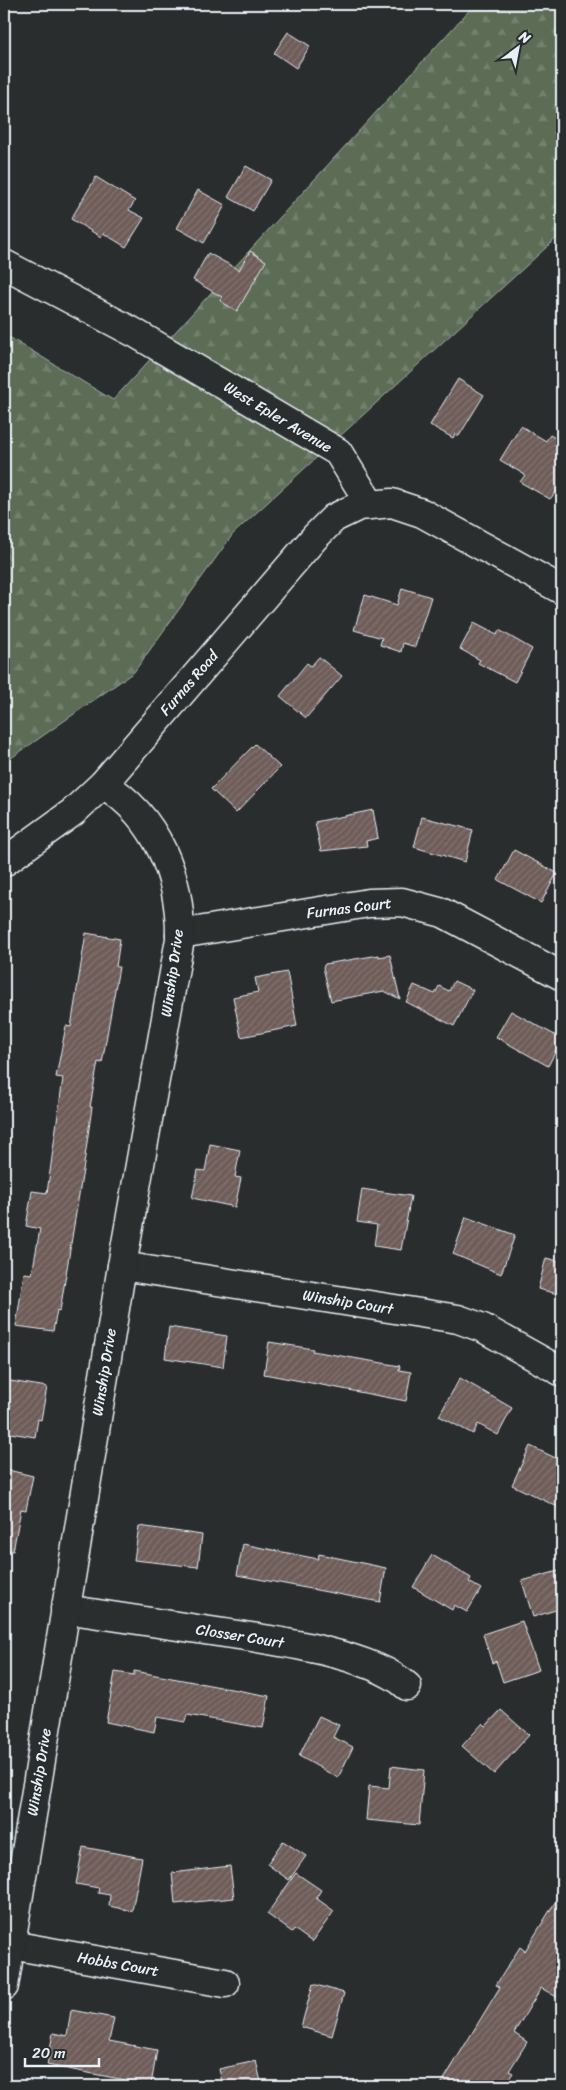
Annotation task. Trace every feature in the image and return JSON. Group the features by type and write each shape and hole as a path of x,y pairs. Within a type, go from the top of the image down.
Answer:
{"street":[{"name":"West Epler Avenue","path":"4,264 136,333 338,452 370,504"},
{"path":"370,504 392,503 422,513 562,590"},
{"name":"Furnas Road","path":"4,862 73,812 103,784 315,537 334,518 359,506 370,504"},
{"name":"Winship Drive","path":"4,1986 122,1266 180,934 180,911 173,876 160,843 131,805 103,784"},
{"name":"Furnas Court","path":"180,934 369,902 402,902 443,912 562,976"},
{"name":"Winship Court","path":"122,1266 458,1318 483,1328 562,1372"},
{"name":"Closser Court","path":"65,1609 300,1645 375,1667 399,1678 408,1686"},
{"name":"Hobbs Court","path":"10,1945 225,1983"}],"green space":[{"path":"475,4 562,4 562,233 233,534 134,672 4,763 4,334 113,400"}],"building":[{"path":"288,32 310,46 296,68 274,53"},
{"path":"246,166 271,180 253,211 228,197"},
{"path":"96,177 135,201 129,210 144,218 126,247 103,233 101,237 71,219"},
{"path":"198,190 225,205 204,243 177,228"},
{"path":"250,251 266,261 237,311 220,301 222,297 193,280 208,253 239,270"},
{"path":"458,379 484,395 459,436 455,434 453,438 430,425"},
{"path":"521,426 546,441 550,435 562,442 562,485 550,499 520,482 525,475 500,460"},
{"path":"402,588 431,597 415,647 403,643 401,652 380,645 382,638 354,630 365,595 397,605"},
{"path":"474,623 497,635 499,630 532,649 515,682 478,663 480,660 460,649"},
{"path":"319,657 342,676 306,718 280,696 307,663 311,666"},
{"path":"255,744 280,767 236,813 211,789"},
{"path":"373,810 378,838 366,841 367,846 321,851 315,822"},
{"path":"422,817 473,830 465,862 414,847"},
{"path":"514,850 557,873 541,903 498,880"},
{"path":"86,933 120,939 116,967 119,967 102,1063 98,1062 90,1107 92,1107 84,1164 60,1311 57,1310 53,1331 16,1326 24,1273 32,1274 40,1229 26,1226 32,1191 47,1193 63,1078 56,1077 66,1026 71,1027"},
{"path":"379,955 379,957 390,955 400,999 384,991 331,1001 323,967 325,964"},
{"path":"287,972 297,1026 241,1037 233,997 258,992 255,978"},
{"path":"454,981 473,990 454,1026 406,1002 414,985 435,994 439,986 449,991"},
{"path":"511,1011 562,1039 548,1066 496,1037"},
{"path":"210,1144 240,1150 235,1177 241,1178 235,1207 192,1198 198,1170 205,1171"},
{"path":"362,1189 411,1196 401,1250 374,1246 377,1225 357,1222"},
{"path":"466,1217 515,1235 501,1274 453,1254"},
{"path":"546,1258 562,1262 562,1295 538,1289"},
{"path":"169,1327 227,1336 223,1367 165,1358"},
{"path":"269,1342 400,1366 399,1370 411,1372 406,1401 264,1374"},
{"path":"460,1378 512,1408 498,1435 478,1424 473,1434 439,1416"},
{"path":"4,1380 47,1387 41,1420 38,1419 35,1437 4,1432"},
{"path":"530,1446 562,1461 562,1509 512,1485"},
{"path":"4,1469 33,1476 26,1510 21,1509 13,1551 4,1550"},
{"path":"139,1526 202,1535 198,1567 134,1560"},
{"path":"243,1544 318,1559 319,1554 386,1568 380,1602 237,1575"},
{"path":"432,1555 471,1578 469,1582 481,1589 467,1612 454,1605 452,1610 413,1587"},
{"path":"562,1570 562,1608 533,1617 522,1581"},
{"path":"522,1621 539,1670 503,1682 496,1661 492,1663 483,1634"},
{"path":"134,1671 269,1696 263,1728 187,1715 185,1722 157,1717 154,1732 106,1722 115,1672 134,1675"},
{"path":"501,1710 529,1735 494,1774 462,1746 483,1723 486,1726"},
{"path":"319,1716 339,1725 333,1737 353,1747 338,1778 299,1756"},
{"path":"391,1766 424,1770 419,1825 366,1820 369,1786 389,1788"},
{"path":"283,1841 306,1856 289,1880 267,1864"},
{"path":"83,1847 142,1858 132,1911 109,1906 110,1895 98,1893 99,1888 76,1884"},
{"path":"230,1866 234,1898 175,1904 172,1873"},
{"path":"296,1873 321,1890 316,1898 334,1911 312,1942 294,1929 292,1932 267,1914"},
{"path":"562,1891 562,2000 541,1988 514,2033 527,2042 509,2071 513,2073 504,2086 440,2086 500,1987 496,1985 520,1947 525,1951"},
{"path":"313,1984 344,1993 332,2036 301,2027"},
{"path":"71,2010 114,2018 109,2041 157,2050 151,2085 47,2065 53,2033 67,2036"},
{"path":"256,2061 262,2086 223,2086 219,2069"}]}
